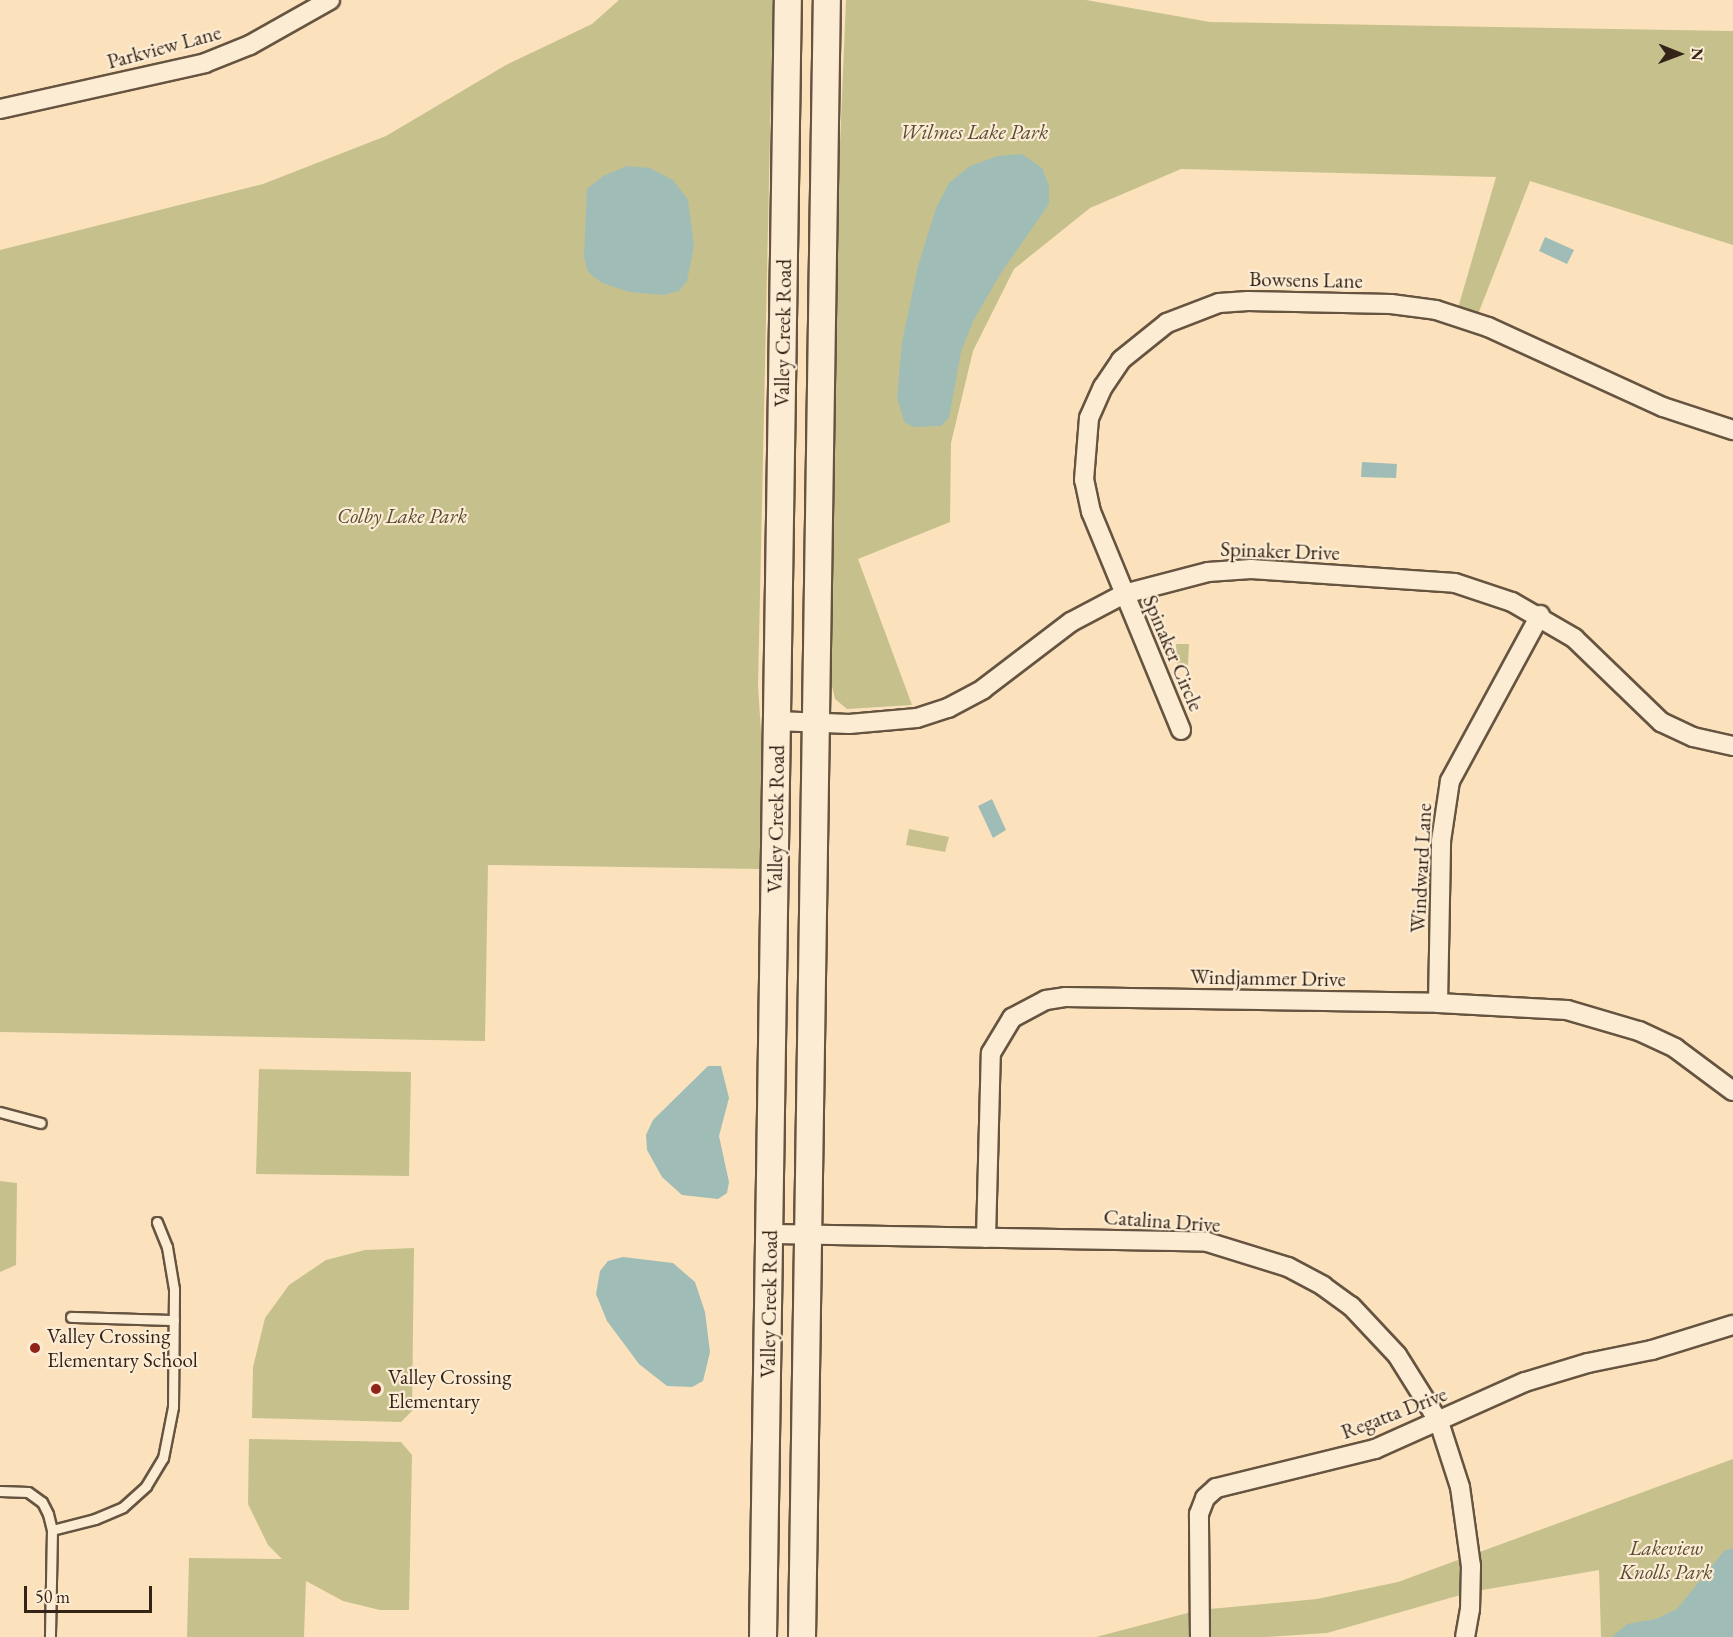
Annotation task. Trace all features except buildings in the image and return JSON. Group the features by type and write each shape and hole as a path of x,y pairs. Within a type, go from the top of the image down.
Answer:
{"main road":[{"name":"Valley Creek Road","path":"764,1637 788,0"},
{"name":"Valley Creek Road","path":"802,1637 827,0"}],"street":[{"name":"Parkview Lane","path":"0,110 205,63 249,45 330,0"},
{"name":"Bowsens Lane","path":"1124,594 1091,512 1084,480 1089,418 1121,360 1142,340 1167,323 1219,303 1391,304 1436,310 1488,327 1663,407 1733,430"},
{"name":"Spinaker Drive","path":"777,721 878,723 917,718 948,708 983,689 1071,622 1124,594 1208,572 1251,569 1455,584 1540,615 1574,638 1661,723 1693,736 1733,746"},
{"name":"Spinaker Circle","path":"1124,594 1181,730"},
{"name":"Windward Lane","path":"1438,1003 1441,841 1450,781 1540,615"},
{"name":"Windjammer Drive","path":"987,1238 991,1053 1012,1018 1029,1006 1065,997 1438,1003 1567,1010 1603,1018 1675,1048 1733,1091"},
{"name":"Catalina Drive","path":"770,1234 1207,1242 1288,1267 1333,1293 1375,1329 1418,1383 1439,1422 1460,1487 1471,1566 1470,1609 1465,1637"},
{"name":"Regatta Drive","path":"1200,1637 1199,1514 1205,1498 1216,1488 1375,1449 1547,1375 1652,1350 1733,1324"}],"lane":[{"path":"0,1112 41,1123"},
{"path":"52,1530 95,1519 123,1507 146,1486 163,1458 173,1407 173,1269 157,1222"},
{"path":"70,1317 174,1320"},
{"path":"2,1490 28,1492 42,1502 52,1530 50,1637"}],"green space":[{"name":"Colby Lake Park","path":"619,0 773,0 758,686 762,747 760,869 488,865 485,1041 0,1032 0,250 263,184 386,136 506,65 592,24"},
{"name":"Wilmes Lake Park","path":"846,0 1086,0 1210,22 1733,31 1733,245 1530,181 1475,322 1456,315 1496,177 1181,169 1090,208 1014,269 973,351 951,443 950,522 858,559 912,705 847,709 835,699 831,682 839,167"},
{"path":"1176,644 1189,644 1188,665 1177,666"},
{"path":"909,829 949,837 945,852 906,845"},
{"path":"259,1069 411,1072 409,1176 256,1174"},
{"path":"0,1181 17,1183 16,1265 0,1272"},
{"path":"414,1248 412,1411 401,1422 252,1418 253,1367 265,1318 289,1285 326,1260 365,1250"},
{"path":"249,1439 401,1442 412,1455 409,1610 380,1610 343,1601 306,1581 304,1637 187,1637 189,1558 282,1559 268,1545 248,1504"},
{"name":"Lakeview Knolls Park","path":"1733,1459 1733,1637 1601,1637 1599,1570 1471,1592 1327,1633 1265,1637 1096,1637 1199,1610 1317,1599 1398,1582"}],"water":[{"path":"1022,154 1042,168 1049,186 1049,204 1001,273 973,321 961,352 949,418 941,426 913,427 904,422 897,397 902,342 918,266 936,208 949,183 970,166 998,156"},
{"path":"627,166 650,168 673,180 688,200 694,246 687,281 679,291 663,295 630,292 602,283 588,272 584,257 587,189 603,176"},
{"path":"1545,237 1574,250 1567,264 1539,251"},
{"path":"1362,462 1397,464 1396,478 1361,477"},
{"path":"992,799 1006,830 993,838 978,806"},
{"path":"708,1066 721,1066 729,1098 719,1136 729,1182 727,1193 718,1199 682,1195 662,1177 647,1150 646,1135 653,1120"},
{"path":"623,1257 673,1263 695,1282 705,1312 710,1352 703,1381 692,1387 667,1386 639,1364 607,1321 596,1294 600,1271 608,1261"},
{"path":"1733,1548 1733,1637 1612,1637 1627,1624 1656,1619 1677,1609 1724,1551"}],"place":[{"name":"Valley Crossing Elementary School","path":"35,1348"},
{"name":"Valley Crossing Elementary","path":"376,1389"}]}
